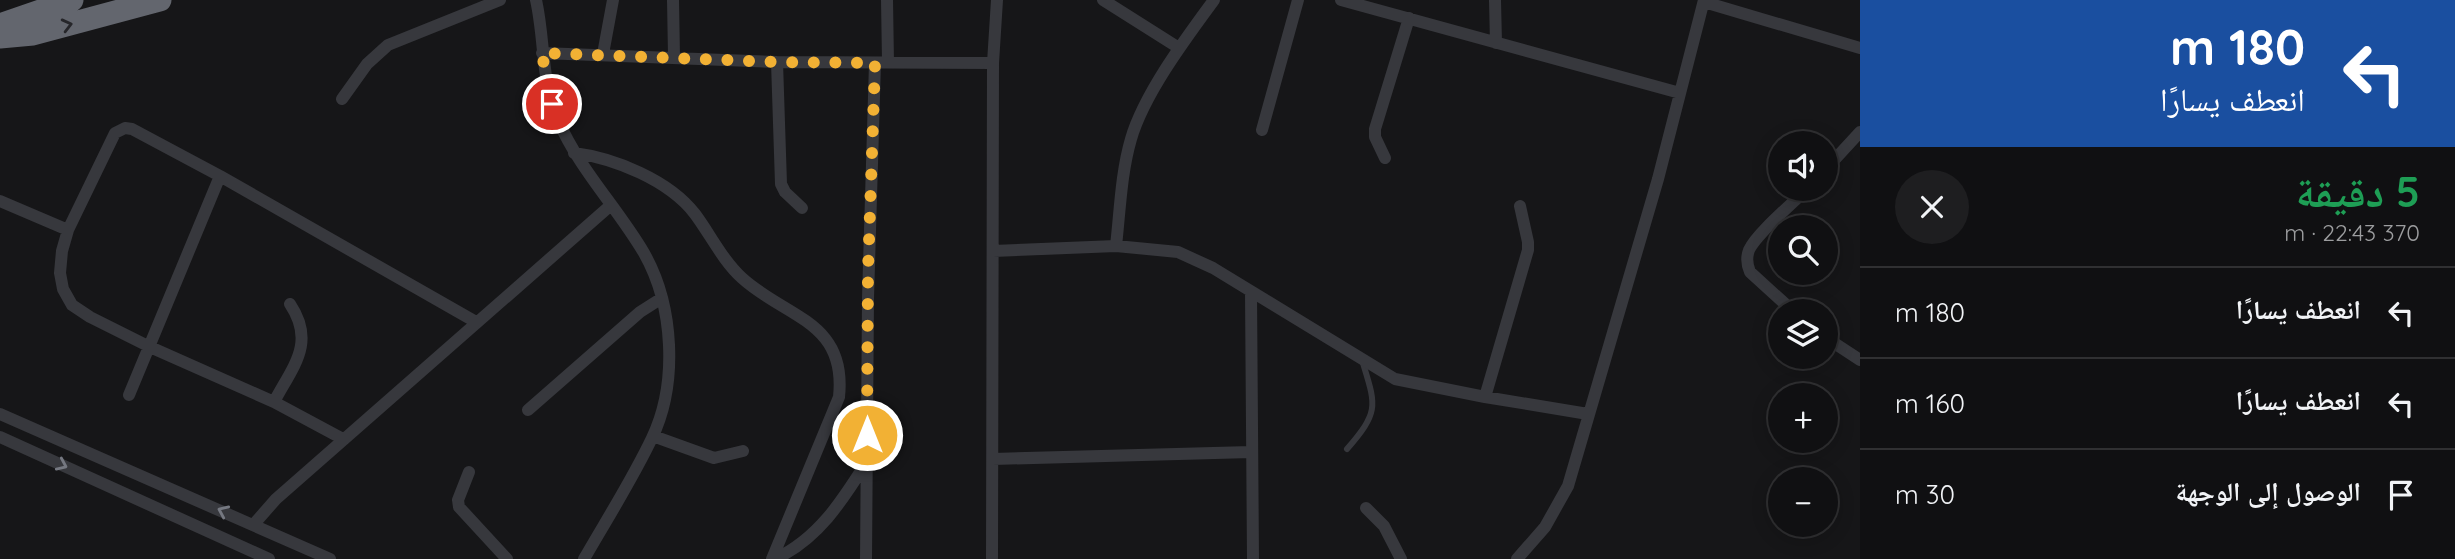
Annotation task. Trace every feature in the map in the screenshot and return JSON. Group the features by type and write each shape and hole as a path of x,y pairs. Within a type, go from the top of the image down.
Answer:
{"highway":[{"path":"0,25 72,0"},
{"path":"0,37 33,34 160,0"}],"street":[{"path":"342,99 366,64 388,46 500,0"},
{"path":"536,0 548,90 556,117 574,153 646,256 662,298 669,333 669,366 653,436 584,559"},
{"path":"603,54 613,0"},
{"path":"673,0 674,56"},
{"path":"887,0 888,61"},
{"path":"992,559 993,63 997,0"},
{"path":"1102,0 1179,48"},
{"path":"1116,246 1130,140 1136,123 1179,48 1214,0"},
{"path":"1262,130 1297,0"},
{"path":"1341,0 1680,93"},
{"path":"1495,0 1496,43"},
{"path":"1517,559 1545,527 1568,486 1658,179 1704,1 1860,48"},
{"path":"1385,158 1375,137 1375,129 1409,18"},
{"path":"542,53 777,62 993,63"},
{"path":"777,62 781,184 802,208"},
{"path":"866,559 868,271 875,63"},
{"path":"343,439 274,402 150,348 90,317 72,304 63,289 60,274 62,251 68,230 111,138 120,129 132,129 220,176 476,322"},
{"path":"1838,156 1860,132"},
{"path":"574,153 613,160 659,183 683,200 742,278 807,321 825,337 834,351 840,384 839,397 773,559"},
{"path":"129,395 220,176"},
{"path":"0,201 68,230"},
{"path":"1780,299 1750,272 1747,263 1748,251 1795,201"},
{"path":"254,524 276,499 343,439 611,205"},
{"path":"1485,397 1528,250 1520,206"},
{"path":"993,251 1116,246 1178,252 1213,268 1395,379 1588,414"},
{"path":"1251,293 1253,559"},
{"path":"528,410 640,312 662,298"},
{"path":"274,402 301,351 303,339 299,318 290,304"},
{"path":"1838,346 1860,360"},
{"path":"0,414 330,559"},
{"path":"653,436 714,458 743,451"},
{"path":"0,437 268,559"},
{"path":"993,458 1251,452"},
{"path":"773,559 787,553 829,518 867,462"},
{"path":"469,472 458,500 459,507 507,559"},
{"path":"1366,508 1384,526 1401,559"}],"lane":[{"path":"1347,449 1367,427 1374,410 1372,393 1361,358"}],"route":[{"path":"552,104 542,53 875,63 868,271 867,435"}]}
